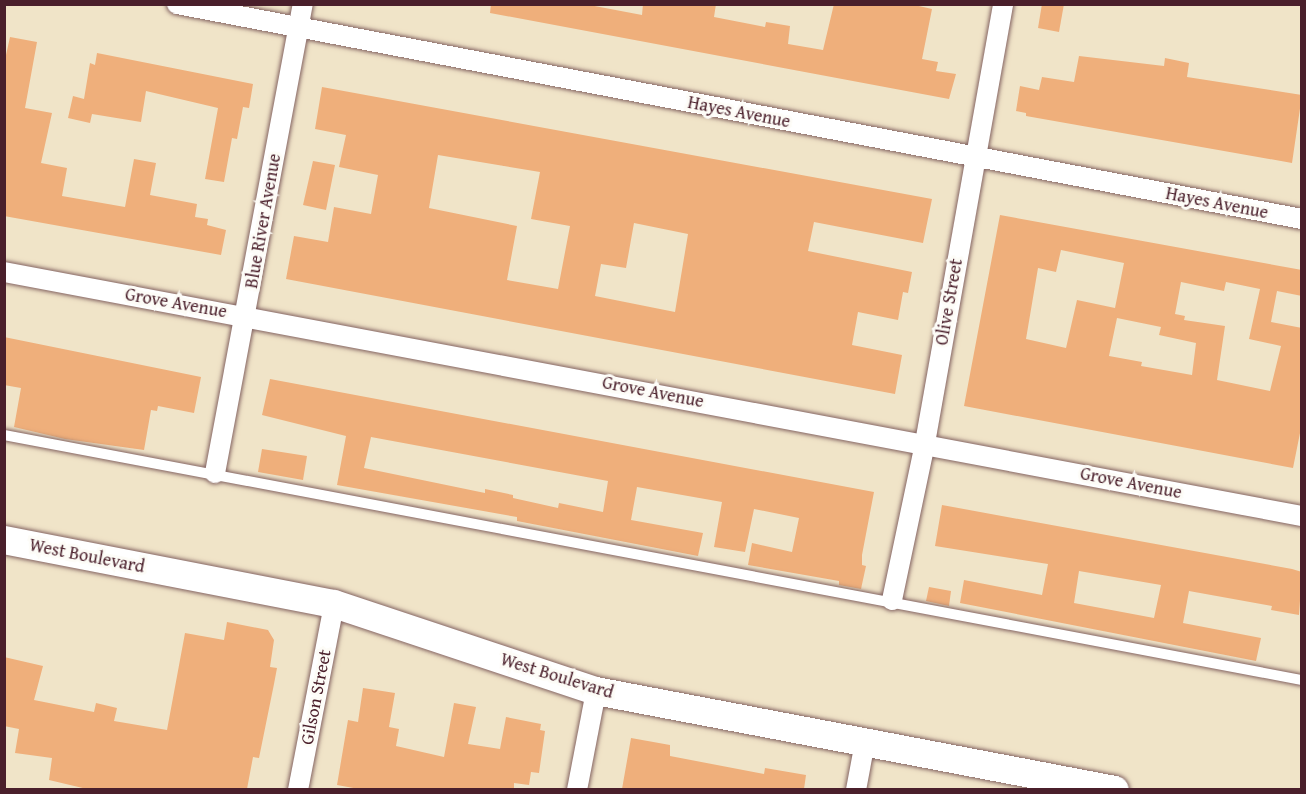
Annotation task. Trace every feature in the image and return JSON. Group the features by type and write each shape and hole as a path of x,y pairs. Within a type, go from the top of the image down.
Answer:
{"street":[{"name":"Hayes Avenue","path":"177,4 1302,219"},
{"name":"Blue River Avenue","path":"215,473 303,4"},
{"name":"Olive Street","path":"892,600 925,443 1003,4"},
{"name":"Grove Avenue","path":"4,272 245,315 1302,516"},
{"name":"West Boulevard","path":"4,540 334,604 596,691 1114,789"},
{"name":"Gilson Street","path":"298,789 334,604"},
{"path":"577,789 596,691"},
{"path":"856,789 865,742"}],"lane":[{"path":"4,435 892,600 1302,680"}],"building":[{"path":"491,4 584,4 642,15 643,4 716,4 714,17 765,27 766,22 790,26 788,44 823,50 834,4 910,4 932,9 922,59 938,62 936,71 956,74 949,99 490,13"},
{"path":"1042,4 1064,4 1059,32 1038,28"},
{"path":"10,37 37,42 25,108 52,113 41,163 67,168 62,196 125,207 134,159 156,163 150,195 197,204 195,217 208,219 207,225 226,230 221,255 4,216 4,64"},
{"path":"97,53 253,84 249,108 243,107 237,139 232,138 224,182 205,179 218,108 146,91 141,122 92,114 90,123 68,118 73,96 84,99 90,63 95,65"},
{"path":"1079,56 1164,66 1165,58 1189,63 1187,77 1302,95 1292,163 1026,116 1026,113 1016,111 1020,86 1039,90 1042,77 1074,82"},
{"path":"322,87 932,199 923,243 814,222 808,251 912,272 908,293 903,292 898,320 858,312 852,345 902,355 895,394 286,279 294,236 328,242 334,207 371,214 378,175 339,167 346,135 315,129","holes":["438,155 540,172 531,219 570,226 558,289 507,280 517,226 429,208","634,223 688,234 675,312 595,296 601,264 626,268"]},
{"path":"313,161 335,165 326,210 303,205"},
{"path":"1000,215 1302,270 1302,296 1277,291 1271,322 1302,328 1302,423 1293,468 964,406","holes":["1061,250 1124,263 1115,308 1077,300 1066,348 1026,339 1038,268 1056,272","1181,282 1224,291 1226,282 1260,289 1249,339 1281,346 1270,391 1217,380 1225,326 1184,320 1185,316 1175,314","1117,318 1161,327 1159,335 1196,343 1192,375 1141,366 1142,362 1109,356"]},
{"path":"4,337 201,377 194,413 158,406 157,411 151,410 144,450 65,439 14,427 21,388 4,385"},
{"path":"270,379 874,492 862,555 862,565 866,566 861,589 839,585 839,581 748,565 752,543 792,552 799,518 754,509 745,552 714,547 722,502 637,487 631,520 703,533 698,556 517,521 517,517 337,485 346,436 262,415","holes":["371,437 608,481 603,512 559,503 558,508 485,489 485,493 364,468"]},
{"path":"262,449 307,456 303,480 258,472"},
{"path":"942,505 1292,569 1302,572 1299,615 1271,610 1272,606 1189,591 1183,623 1261,638 1256,661 960,603 964,580 1042,595 1048,564 935,546","holes":["1079,571 1161,585 1154,618 1074,603"]},
{"path":"929,587 951,591 949,606 926,601"},
{"path":"227,622 268,630 274,640 270,667 277,668 259,758 253,757 247,789 87,789 49,780 52,758 15,753 19,729 4,726 4,657 43,666 34,700 94,712 96,703 117,708 114,721 167,730 185,633 224,640"},
{"path":"363,688 395,693 389,727 399,729 396,746 444,757 454,703 476,707 468,744 500,749 506,717 541,724 540,730 545,731 539,773 531,772 529,785 514,783 514,789 359,789 337,785 348,720 358,722"},
{"path":"631,738 670,745 670,756 764,774 765,768 806,775 804,789 622,789"}]}
